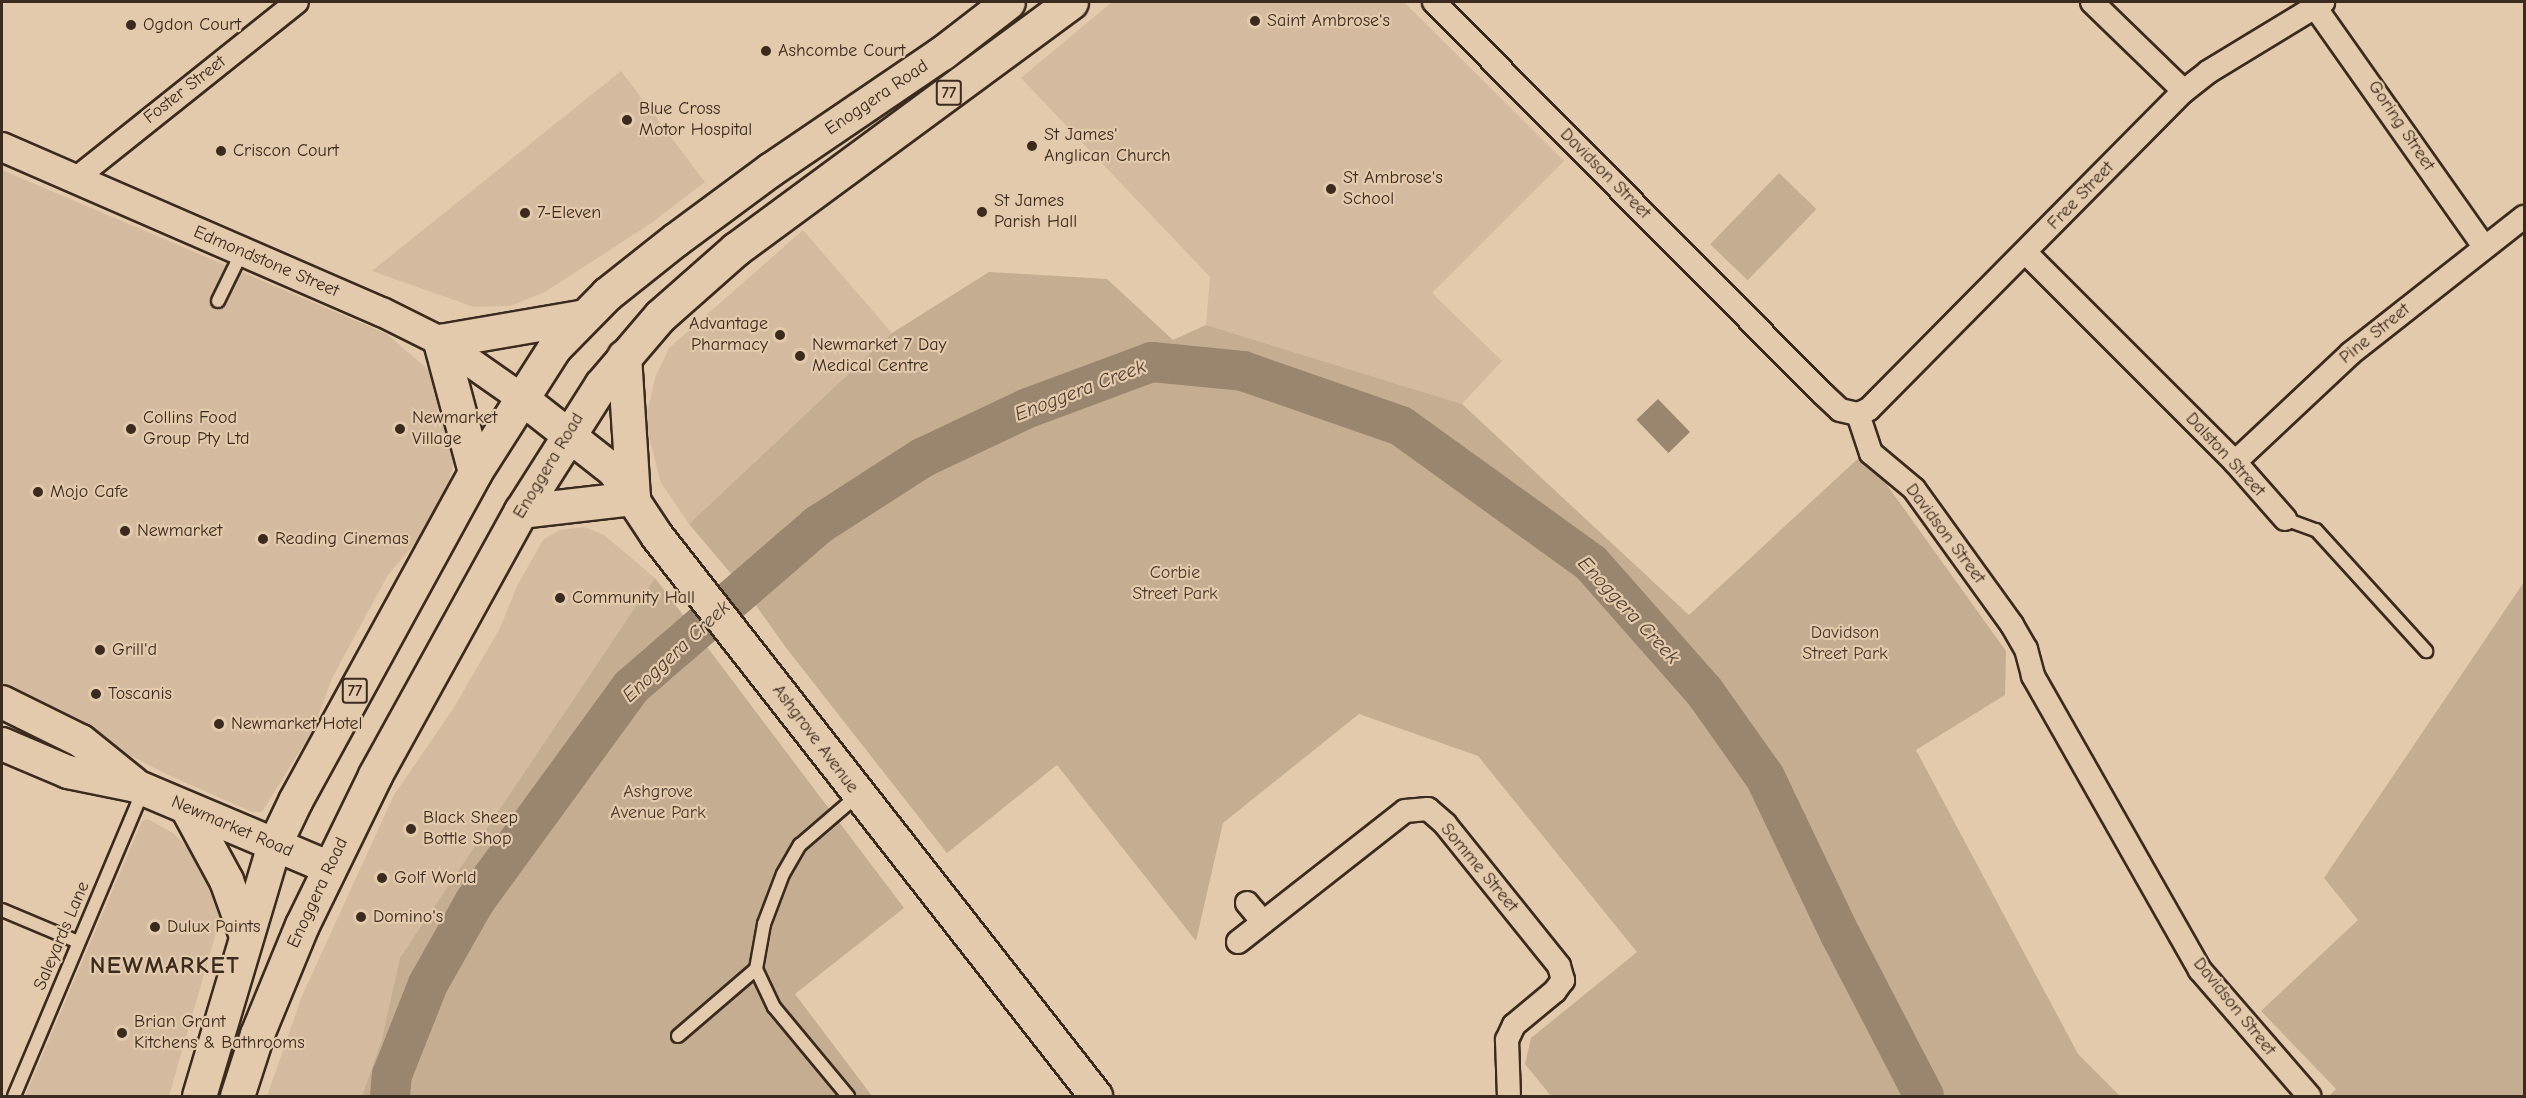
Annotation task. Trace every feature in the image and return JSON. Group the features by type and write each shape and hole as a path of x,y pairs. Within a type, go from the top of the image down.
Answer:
{"main road":[{"name":"Enoggera Road","path":"199,1096 274,845 322,750 475,472 520,397 554,348 584,316 635,272 771,169 942,53 1008,2"},
{"name":"Enoggera Road","path":"237,1096 272,997 328,867 521,511 568,433 624,356 676,301 751,237 862,153 1018,44 1071,2"},
{"path":"475,472 440,341 584,316"},
{"path":"521,511 633,498 624,356"},
{"name":"Ashgrove Avenue","path":"520,397 614,471 682,569 770,678 858,795 1096,1096"},
{"name":"Newmarket Road","path":"2,702 81,741 140,788"},
{"name":"Newmarket Road","path":"2,744 68,772 140,788 328,867"},
{"path":"188,810 226,880 246,936"}],"street":[{"name":"Foster Street","path":"74,180 297,2"},
{"name":"Davidson Street","path":"1434,2 1823,394 1840,410 1858,414 1871,453 1914,489 2012,625 2026,649 2033,676 2200,970 2309,1096"},
{"path":"2092,2 2184,91"},
{"name":"Free Street","path":"1858,414 1869,409 2184,91 2319,4"},
{"name":"Goring Street","path":"2319,4 2484,247"},
{"name":"Edmondstone Street","path":"2,147 440,341 520,397"},
{"name":"Pine Street","path":"2235,462 2351,353 2524,218"},
{"name":"Dalston Street","path":"2026,253 2235,462 2285,519"},
{"name":"Somme Street","path":"1238,942 1405,811 1428,809 1445,824 1559,966 1563,980 1555,991 1514,1025 1507,1040 1509,1096"},
{"path":"1247,903 1263,922"}],"lane":[{"path":"218,301 242,252"},
{"name":"Dalston Street","path":"2285,519 2316,530 2426,651"},
{"name":"Saleyards Lane","path":"14,1096 140,788"},
{"path":"848,1096 774,1007 756,969 764,924 783,874 800,845 858,795"},
{"path":"2,910 78,942"},
{"path":"678,1036 756,969"}],"shaded area":[{"name":"St Ambrose's School","path":"1112,2 1404,2 1564,161 1432,293 1502,361 1462,404 1206,325 1210,277 1021,78"},
{"path":"621,71 705,182 650,224 545,292 510,306 474,307 372,271"},
{"path":"2,170 387,334 432,373 456,453 448,486 419,538 388,575 332,678 314,728 262,812 252,812 166,774 2,689"},
{"path":"803,230 892,333 689,524 661,483 645,422 655,378 669,348"},
{"path":"1658,399 1690,432 1668,453 1636,420"},
{"path":"584,527 604,535 655,578 592,674 382,1039 362,1096 267,1096 302,996 394,795 453,709 500,628 517,586 543,540 559,530"},
{"path":"148,819 173,833 196,855 205,867 222,912 169,1096 25,1096 142,821"}],"green space":[{"path":"1779,173 1816,209 1748,280 1710,244"},
{"name":"Corbie Street Park","path":"989,272 1107,279 1173,340 1206,325 1462,404 1689,615 1864,453 2006,651 2005,695 1916,750 2078,1054 2120,1096 1551,1096 1525,1064 1531,1038 1637,952 1478,756 1359,714 1223,823 1196,941 1057,765 947,853 787,649 744,589 689,524 892,333"},
{"name":"Ashgrove Avenue Park","path":"655,578 904,908 795,994 872,1096 362,1096 382,1039 400,958"},
{"path":"2524,582 2524,1096 2329,1096 2336,1089 2261,1011 2358,920 2324,878"}],"waterway":[{"name":"Enoggera Creek","path":"390,1096 392,1075 428,984 475,901 631,687 818,525 922,458 1028,408 1152,362 1243,371 1401,426 1591,563 1704,691 1765,777 1841,936 1924,1096"}],"place":[{"name":"Saint Ambrose's","path":"1255,21"},
{"name":"Ogdon Court","path":"131,25"},
{"name":"Ashcombe Court","path":"766,51"},
{"name":"Blue Cross Motor Hospital","path":"627,120"},
{"name":"St James' Anglican Church","path":"1032,146"},
{"name":"Criscon Court","path":"221,151"},
{"name":"St Ambrose's School","path":"1331,189"},
{"name":"St James Parish Hall","path":"982,212"},
{"name":"7-Eleven","path":"525,213"},
{"name":"Advantage Pharmacy","path":"780,335"},
{"name":"Newmarket 7 Day Medical Centre","path":"800,356"},
{"name":"Collins Food Group Pty Ltd","path":"131,429"},
{"name":"Newmarket Village","path":"400,429"},
{"name":"Mojo Cafe","path":"38,492"},
{"name":"Newmarket","path":"125,531"},
{"name":"Reading Cinemas","path":"263,539"},
{"name":"Community Hall","path":"560,598"},
{"name":"Grill'd","path":"100,650"},
{"name":"Toscanis","path":"96,694"},
{"name":"Newmarket Hotel","path":"219,724"},
{"name":"Black Sheep Bottle Shop","path":"411,829"},
{"name":"Golf World","path":"382,878"},
{"name":"Domino's","path":"361,917"},
{"name":"Dulux Paints","path":"155,927"},
{"name":"Brian Grant Kitchens & Bathrooms","path":"122,1033"}],"district":[{"name":"NEWMARKET","path":"165,966"}],"park label":[{"name":"Davidson Street Park","path":"1845,644"}]}
